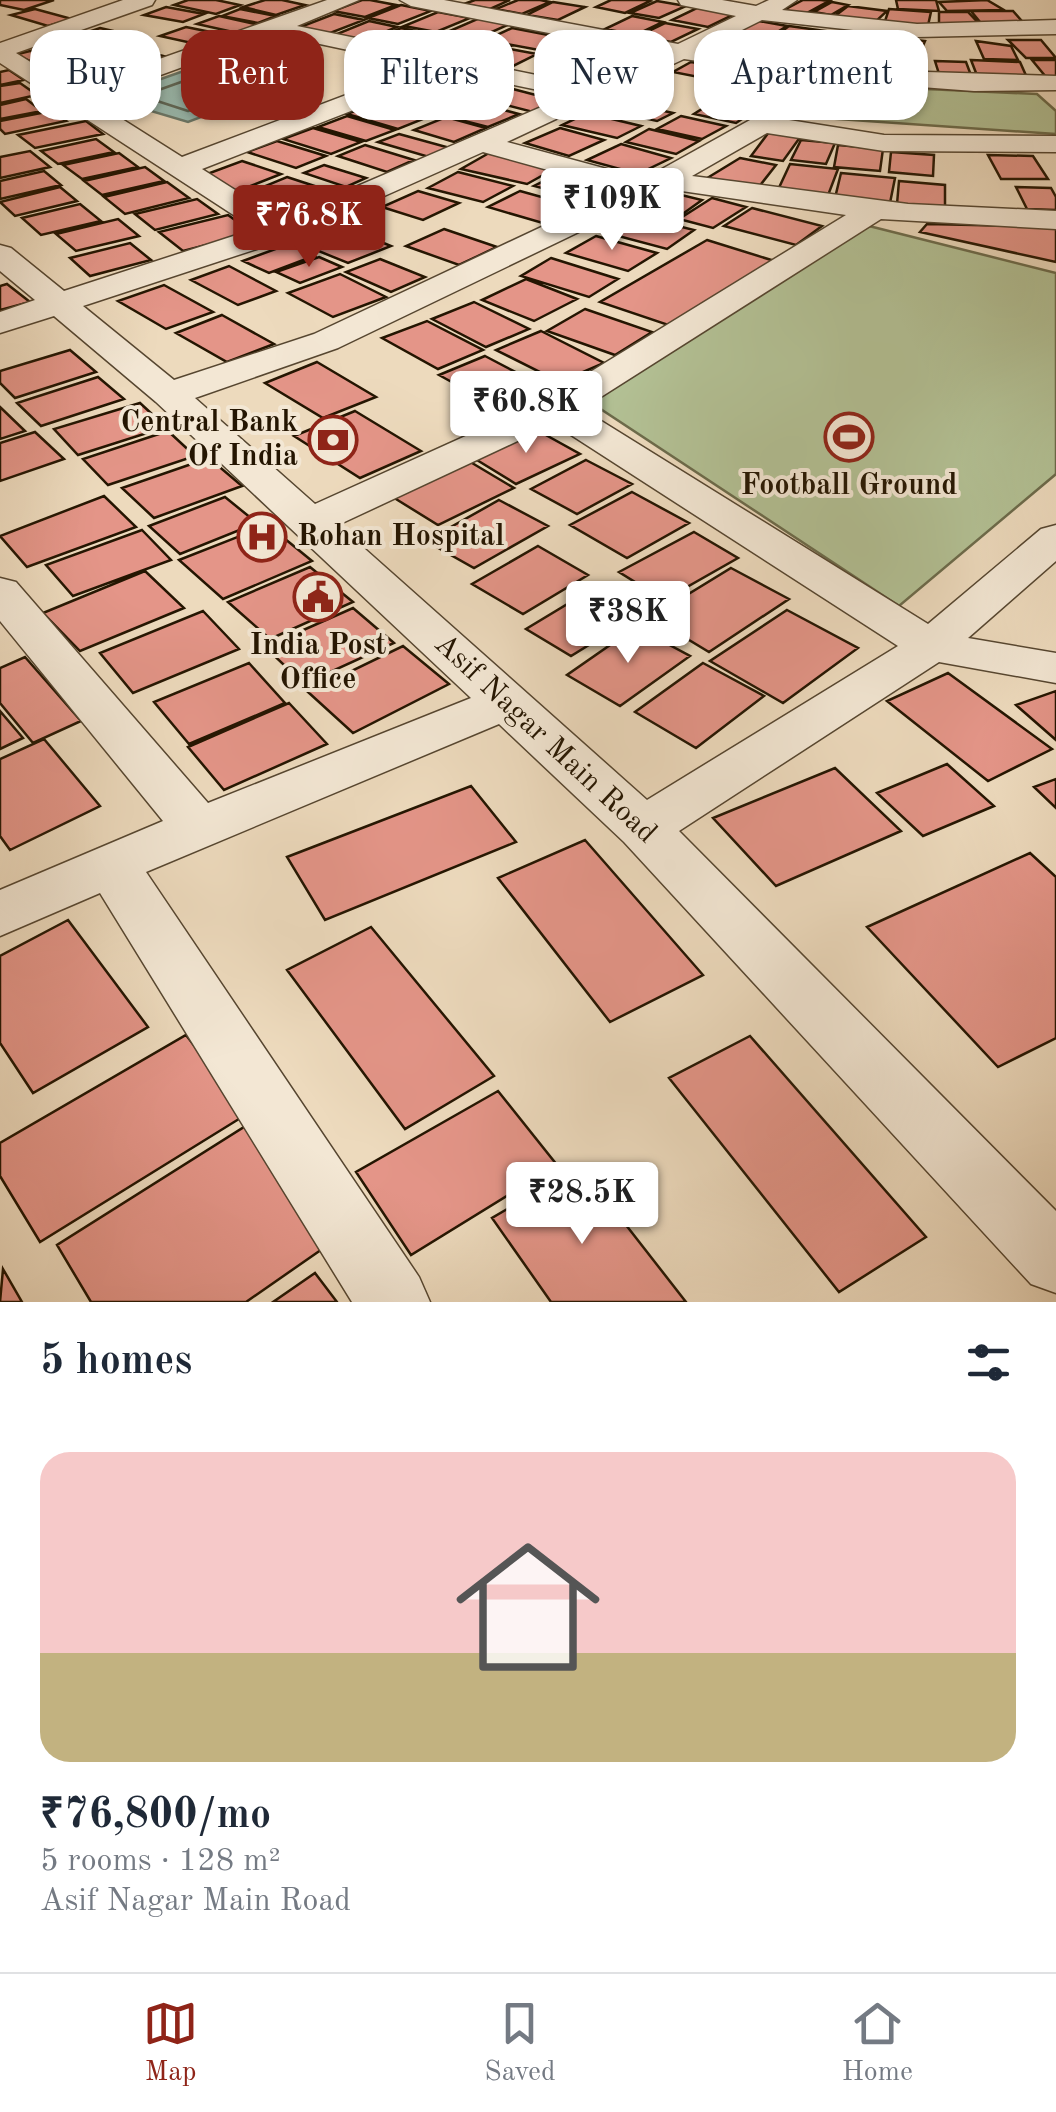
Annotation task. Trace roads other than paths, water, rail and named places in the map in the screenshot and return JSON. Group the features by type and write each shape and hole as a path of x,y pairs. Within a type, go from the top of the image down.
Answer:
{"street":[{"path":"59,30 144,0"},
{"path":"161,68 348,0"},
{"path":"411,0 694,53"},
{"path":"689,0 828,26 944,32 1048,27"},
{"path":"674,53 786,0"},
{"path":"1011,10 1048,27"},
{"path":"12,23 30,34"},
{"path":"275,28 344,42"},
{"path":"0,52 30,40"},
{"path":"0,52 30,71"},
{"path":"928,79 1055,84"},
{"path":"179,168 344,105"},
{"path":"0,322 61,306 279,231 534,119"},
{"path":"107,120 279,231"},
{"path":"170,394 326,341 654,184 770,120"},
{"path":"763,124 884,143 1056,144"},
{"path":"481,142 654,184 872,211 982,220 1056,220"},
{"path":"311,522 556,408 872,211"},
{"name":"Asif Nagar Main Road","path":"0,255 170,394 643,828 1056,1260"},
{"path":"556,408 931,646 1056,668"},
{"path":"643,828 931,646 1056,538"},
{"path":"6,607 200,829"},
{"path":"0,914 111,864 508,702"},
{"path":"111,864 393,1302"}],"water":[{"path":"181,72 181,120 161,114 161,79"}],"place":[{"name":"Football Ground","path":"849,437"},
{"name":"Central Bank Of India","path":"333,440"},
{"name":"Rohan Hospital","path":"262,537"},
{"name":"India Post Office","path":"318,597"}]}
